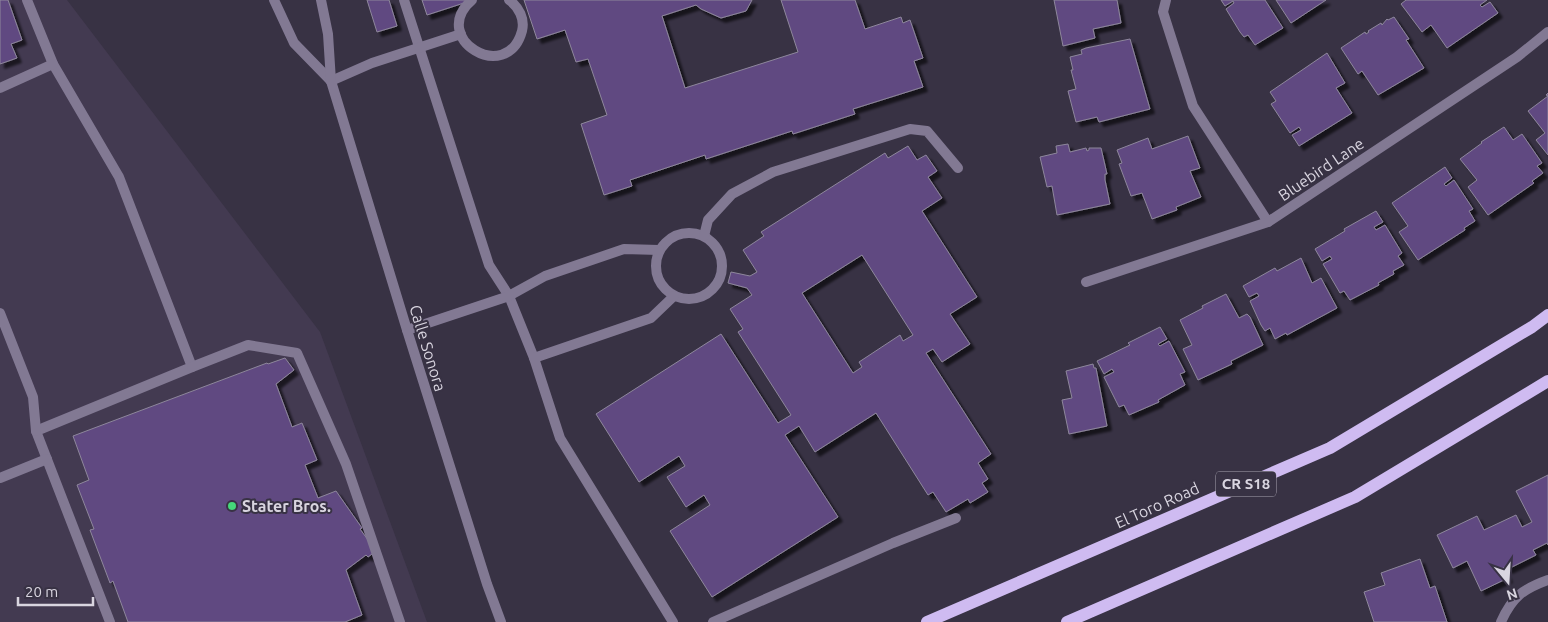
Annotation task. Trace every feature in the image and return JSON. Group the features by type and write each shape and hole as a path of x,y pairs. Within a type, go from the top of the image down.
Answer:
{"main road":[{"name":"El Toro Road","path":"928,622 1330,448 1524,332 1548,315"},
{"path":"1067,622 1355,496 1548,381"}],"street":[{"path":"27,0 53,64 119,176 192,367"},
{"name":"Calle Sonora","path":"274,0 294,43 331,81"},
{"name":"Calle Sonora","path":"321,0 328,34 331,81 406,330 500,622"},
{"path":"404,0 489,265 509,296 534,358 560,438 673,622"},
{"path":"472,0 463,10 460,22 461,34 467,45 476,53 488,56 500,55 512,49 519,40 522,28 521,15 516,5 510,0"},
{"path":"1166,0 1163,12 1193,106 1268,222"},
{"name":"Bluebird Lane","path":"1086,282 1268,222 1517,57 1548,32"},
{"path":"331,81 372,63 461,34"},
{"path":"0,88 53,64"},
{"path":"704,236 708,220 732,194 773,172 910,130 927,131 958,168"},
{"path":"692,232 704,236 714,244 721,255 722,268 719,281 711,291 699,298 686,299 674,296 663,288 657,276 655,263 659,250 667,240 678,234 692,232"},
{"path":"406,330 509,296 545,276 624,249 659,250"},
{"path":"534,358 651,318 674,296"},
{"path":"0,313 33,397 36,431 110,622"},
{"path":"36,431 248,345 297,353 346,464 400,622"},
{"path":"0,478 47,459"},
{"path":"713,622 893,543 956,518"},
{"path":"1501,622 1518,595 1548,580"}],"shaded area":[{"path":"0,0 67,0 320,332 427,622 0,622"}],"building":[{"path":"0,0 8,0 22,40 11,44 17,58 0,64"},
{"path":"367,0 389,0 397,26 377,32"},
{"path":"422,0 466,0 467,2 427,15"},
{"path":"524,0 752,0 746,11 721,18 696,5 662,16 685,88 798,52 781,0 855,0 865,29 901,17 903,23 910,20 923,58 914,61 923,87 853,109 855,114 793,134 792,131 706,159 705,155 630,180 632,186 604,195 581,124 607,115 588,59 576,62 565,30 537,39"},
{"path":"1054,0 1117,0 1121,23 1093,29 1095,38 1063,46"},
{"path":"1221,0 1265,0 1283,28 1255,45 1248,35 1244,37 1226,9 1234,3 1233,1 1225,6"},
{"path":"1276,0 1326,0 1291,23"},
{"path":"1406,0 1487,0 1480,5 1482,7 1490,2 1498,13 1447,48 1431,25 1422,32 1401,4"},
{"path":"1394,17 1409,39 1406,40 1424,68 1378,95 1362,71 1358,74 1341,48 1381,23 1382,25 1387,19"},
{"path":"1130,39 1150,109 1099,122 1097,117 1076,122 1068,91 1076,89 1070,57 1082,54 1081,50 1086,48"},
{"path":"1327,53 1345,83 1336,88 1352,113 1299,146 1292,135 1301,130 1299,127 1290,133 1271,104 1276,101 1270,92"},
{"path":"1548,96 1548,155 1536,140 1545,133 1528,111"},
{"path":"1504,127 1513,140 1522,134 1542,163 1537,166 1543,173 1532,181 1534,183 1488,215 1468,187 1477,180 1460,159"},
{"path":"1188,136 1200,168 1190,171 1201,197 1176,207 1177,210 1152,219 1142,193 1131,196 1119,164 1122,163 1117,150 1148,138 1152,149"},
{"path":"1068,144 1070,152 1086,148 1087,151 1089,148 1101,148 1107,174 1105,174 1105,180 1110,204 1057,215 1052,186 1047,187 1040,157 1057,153 1056,146"},
{"path":"908,146 917,160 926,155 937,171 928,177 942,198 922,211 977,297 950,314 970,344 942,362 933,349 926,353 991,454 978,463 988,479 982,483 988,492 970,503 968,499 946,512 933,492 928,495 876,413 815,452 799,426 785,435 838,517 712,597 670,531 710,505 704,495 686,507 667,477 685,466 679,456 639,482 596,414 721,334 778,423 791,415 738,332 743,329 730,309 752,295 747,288 728,283 731,272 750,276 757,272 743,250 764,236 761,232 885,153 888,158","holes":["862,255 913,335 903,341 900,335 859,362 862,367 853,373 802,293"]},
{"path":"1445,167 1452,178 1444,184 1446,186 1454,180 1473,209 1469,211 1475,221 1464,228 1465,230 1418,260 1399,232 1408,226 1392,203"},
{"path":"1376,211 1383,222 1374,227 1376,230 1385,225 1402,253 1398,256 1404,265 1393,271 1394,274 1378,283 1379,285 1350,300 1344,291 1340,293 1323,264 1332,259 1330,256 1322,261 1315,249 1345,231 1344,229"},
{"path":"1301,258 1312,283 1321,278 1337,308 1287,335 1286,333 1275,339 1270,328 1265,331 1261,325 1250,301 1259,296 1257,293 1249,297 1243,286 1275,268 1277,271"},
{"path":"1226,294 1239,318 1247,314 1250,317 1263,345 1231,361 1232,364 1198,380 1183,349 1192,345 1180,320"},
{"path":"1160,327 1167,339 1158,344 1160,346 1169,341 1185,372 1180,374 1185,385 1158,400 1159,402 1129,415 1124,405 1119,407 1104,377 1114,372 1112,369 1104,374 1097,361 1130,345 1128,343"},
{"path":"285,358 294,370 276,384 292,427 302,423 317,460 305,465 318,498 336,491 376,551 368,557 366,555 346,570 362,615 345,622 128,622 113,581 110,583 90,530 94,529 77,485 89,480 73,436 267,363"},
{"path":"1093,364 1094,368 1096,368 1107,426 1069,434 1062,400 1072,398 1066,371"},
{"path":"1548,475 1548,545 1547,543 1533,550 1536,555 1508,569 1506,567 1503,568 1508,578 1481,591 1467,561 1453,568 1437,535 1477,516 1484,530 1516,515 1522,527 1532,522 1516,491"},
{"path":"1420,559 1430,588 1435,586 1447,622 1374,622 1364,592 1385,585 1381,573"}],"place":[{"name":"Stater Bros.","path":"232,506"}]}
